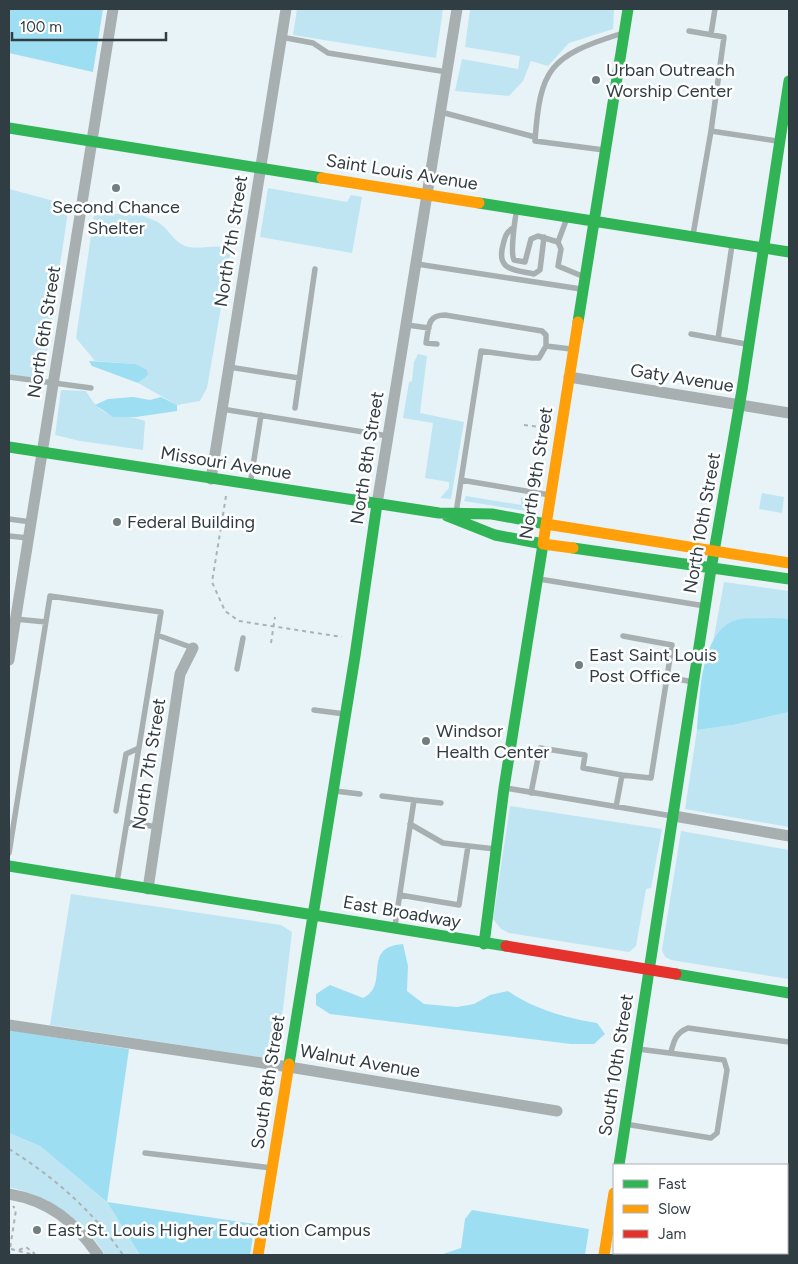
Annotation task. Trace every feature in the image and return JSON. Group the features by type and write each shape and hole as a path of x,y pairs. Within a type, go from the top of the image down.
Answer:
{"main road":[{"name":"North 9th Street","path":"484,944 504,788 628,9"},
{"name":"North 10th Street","path":"648,970 674,816 714,550 740,405 789,81"},
{"name":"Saint Louis Avenue","path":"9,128 789,252"},
{"name":"Missouri Avenue","path":"9,447 439,513 492,514 789,563"},
{"name":"North 8th Street","path":"312,914 377,504"},
{"name":"Missouri Avenue","path":"439,513 494,534 543,544 789,579"},
{"name":"East Broadway","path":"9,866 789,993"},
{"name":"South 8th Street","path":"258,1255 312,914"},
{"name":"South 10th Street","path":"619,1164 648,970"},
{"path":"604,1255 613,1199"}],"street":[{"name":"North 6th Street","path":"9,660 113,9"},
{"name":"North 7th Street","path":"211,479 286,9"},
{"name":"North 8th Street","path":"377,504 457,9"},
{"name":"Gaty Avenue","path":"569,377 789,413"},
{"name":"North 7th Street","path":"148,889 180,674 193,648"},
{"path":"674,816 789,836"},
{"name":"Walnut Avenue","path":"9,1026 289,1067 557,1111"},
{"path":"9,1194 54,1209 82,1232 98,1255"}],"lane":[{"path":"711,34 715,9"},
{"path":"689,31 724,37 711,131 693,237"},
{"path":"606,151 535,141 539,95 550,71 575,51 625,32"},
{"path":"282,37 313,43 328,53 447,72"},
{"path":"440,112 535,136"},
{"path":"711,131 780,142"},
{"path":"518,209 513,228 515,235 512,257 517,263 525,262 531,239 538,236 558,242"},
{"path":"567,217 558,242 561,249 558,266 585,277"},
{"path":"513,228 506,234 501,255 503,264 512,270 534,274 540,270 544,237"},
{"path":"718,339 732,244"},
{"path":"417,264 583,289"},
{"path":"295,408 315,269"},
{"path":"437,344 426,343 431,319 436,315 445,314 542,331 546,335 546,346 539,358 482,351 456,513"},
{"path":"407,325 429,328"},
{"path":"692,334 749,345"},
{"path":"546,346 573,350"},
{"path":"229,367 299,378"},
{"path":"9,377 91,388"},
{"path":"222,409 389,436"},
{"path":"250,485 261,415"},
{"path":"461,480 551,495"},
{"path":"9,519 31,522"},
{"path":"9,536 28,538"},
{"path":"537,579 706,606"},
{"path":"9,853 12,806 50,596 161,612 117,884"},
{"path":"15,619 46,622"},
{"path":"157,635 193,648"},
{"path":"531,793 540,748 585,755 583,768 650,778 672,645 623,636"},
{"path":"237,669 243,638"},
{"path":"667,677 694,682"},
{"path":"314,710 345,714"},
{"path":"116,811 126,754 139,748"},
{"path":"616,807 622,775"},
{"path":"504,788 674,816"},
{"path":"332,790 360,794"},
{"path":"382,796 442,804"},
{"path":"395,928 414,800"},
{"path":"127,822 157,827"},
{"path":"410,824 442,843 496,849"},
{"path":"400,895 459,905 468,846"},
{"path":"671,1052 674,1039 680,1032 688,1028 789,1042"},
{"path":"625,1124 711,1138 717,1133 727,1070 724,1060 637,1049"},
{"path":"146,1153 272,1168"}],"path":[{"path":"524,425 551,428"},
{"path":"226,496 212,582 225,611 239,621 342,637"},
{"path":"271,643 275,617"},
{"path":"9,1149 35,1166 68,1192 124,1255"},
{"path":"9,1205 13,1206 16,1210 9,1255"},
{"path":"19,1250 26,1246 36,1255"},
{"path":"9,1249 36,1255"}],"shaded area":[{"path":"9,9 103,9 93,72 9,53"},
{"path":"297,9 443,9 436,58 293,35"},
{"path":"470,9 614,9 613,29 569,43 548,66 531,61 523,81 509,96 455,91 462,59 518,69 520,56 465,47"},
{"path":"268,188 347,202 351,195 362,197 352,253 260,237"},
{"path":"9,189 69,205 43,378 35,379 9,374"},
{"path":"138,213 160,223 178,242 185,246 197,248 221,247 231,250 207,388 200,401 177,405 138,383 147,375 136,364 95,361 76,338 94,215"},
{"path":"418,354 427,356 420,413 464,422 451,499 440,498 449,488 449,482 425,478 433,423 403,418 409,382 412,381 414,362"},
{"path":"89,361 136,364 147,370 148,375 138,383 92,366"},
{"path":"61,390 86,391 93,402 106,413 145,421 143,450 80,441 55,435"},
{"path":"133,397 150,400 161,397 177,405 177,411 136,417 113,417 95,405 108,399"},
{"path":"762,493 784,497 782,513 759,509"},
{"path":"466,496 521,505 521,497 537,501 536,509 532,512 464,501"},
{"path":"724,582 789,591 789,619 735,620 713,642"},
{"path":"789,619 789,712 733,725 697,730 704,668 708,652 715,638 724,627 736,620"},
{"path":"789,712 789,827 685,809 697,730 733,725"},
{"path":"510,806 662,829 651,888 646,889 636,946 629,952 509,933 501,929 493,919"},
{"path":"681,831 789,850 789,979 671,960 665,957 662,950"},
{"path":"71,894 281,925 292,932 277,1060 50,1025"},
{"path":"403,944 408,966 407,991 424,1004 457,1007 474,1004 490,995 508,991 528,1003 550,1012 597,1023 605,1034 594,1044 571,1044 330,1014 316,1005 316,994 330,985 363,998 371,992 375,984 379,959 383,952 390,947"},
{"path":"9,1030 129,1049 107,1202 40,1146 9,1133"},
{"path":"9,1133 40,1146 107,1202 140,1255 105,1255 87,1231 64,1211 38,1197 9,1187"},
{"path":"107,1202 255,1224 250,1255 140,1255"},
{"path":"472,1210 589,1229 585,1255 440,1255 461,1248 465,1219"},
{"path":"776,1254 785,1255 623,1255"}],"traffic: fast":[{"path":"578,322 628,9"},
{"path":"711,569 742,390 789,81"},
{"path":"9,128 322,178"},
{"path":"479,203 789,252"},
{"path":"9,447 439,513 492,514 546,524"},
{"path":"289,1064 355,656 377,504"},
{"path":"447,516 495,535 543,544 504,788 484,944"},
{"path":"573,548 789,579"},
{"path":"619,1164 711,569"},
{"path":"9,866 506,946"},
{"path":"676,974 789,993"}],"traffic: slow":[{"path":"322,178 479,203"},
{"path":"573,548 543,544 578,322"},
{"path":"546,524 789,563"},
{"path":"258,1255 289,1064"},
{"path":"604,1255 613,1199"}],"traffic: jam":[{"path":"506,946 676,974"}],"place":[{"name":"Urban Outreach Worship Center","path":"596,80"},
{"name":"Second Chance Shelter","path":"116,188"},
{"name":"Federal Building","path":"117,522"},
{"name":"East Saint Louis Post Office","path":"579,665"},
{"name":"Windsor Health Center","path":"426,741"},
{"name":"East St. Louis Higher Education Campus","path":"37,1230"}]}
